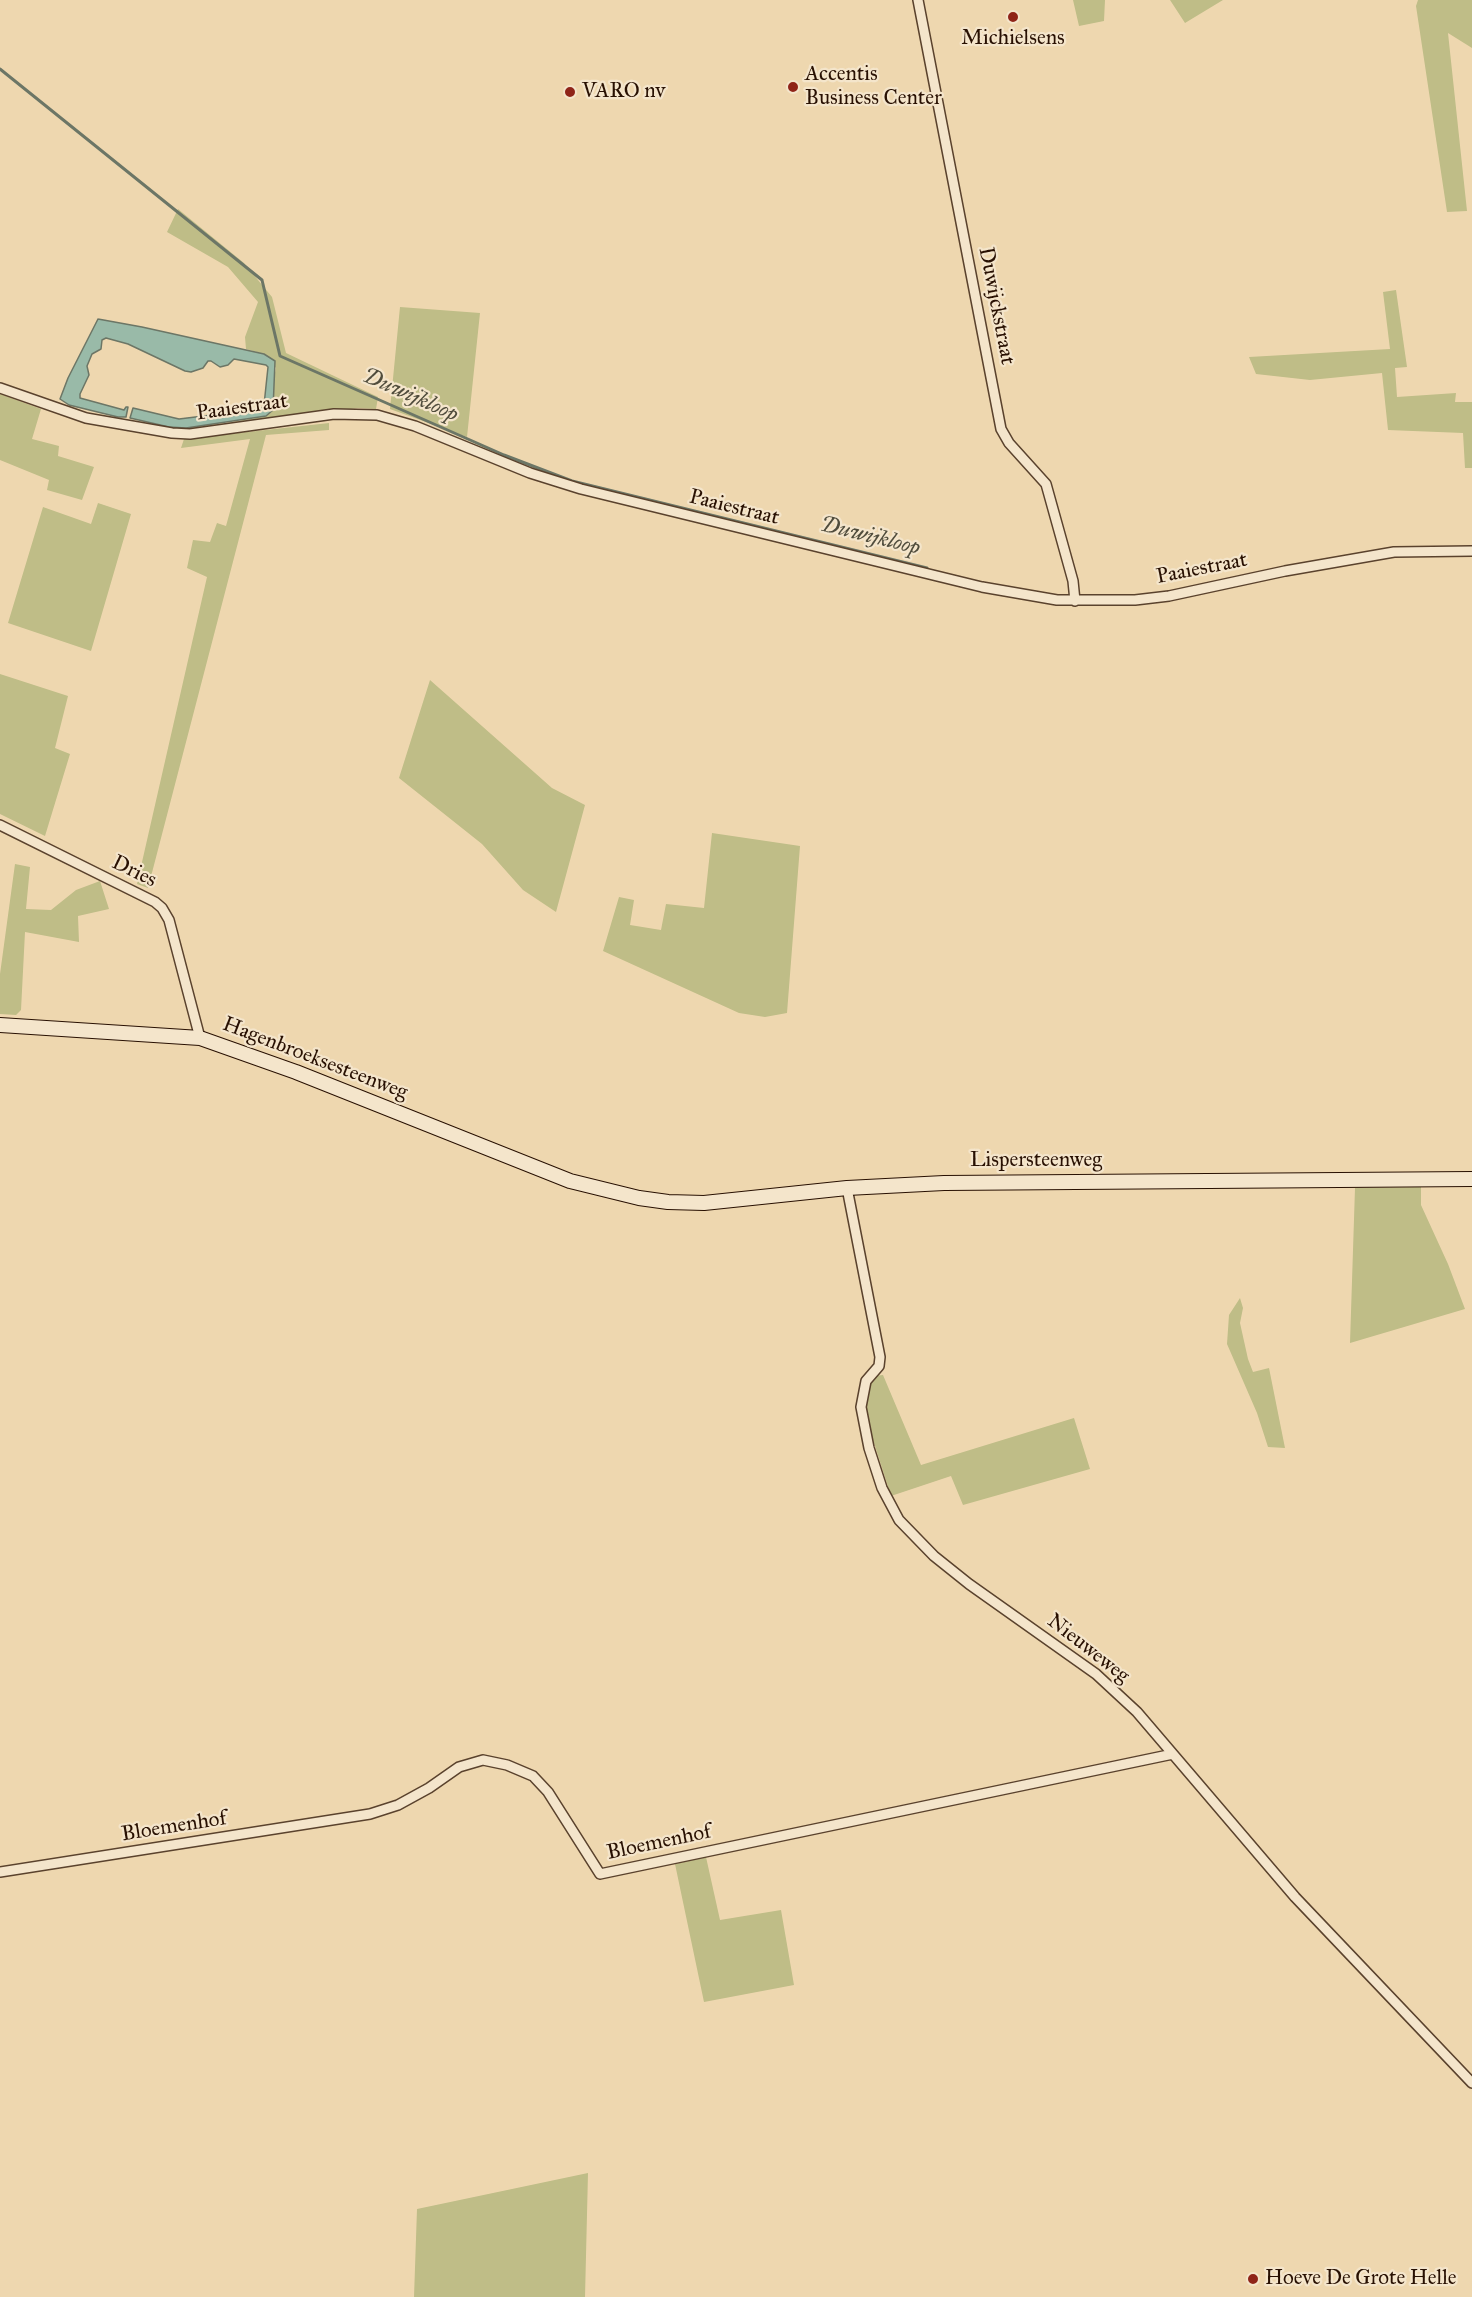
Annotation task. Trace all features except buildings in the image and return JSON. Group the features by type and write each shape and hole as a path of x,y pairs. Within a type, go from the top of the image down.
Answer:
{"street":[{"name":"Duwijckstraat","path":"918,0 1001,429 1009,443 1046,484 1073,581 1076,601"},
{"name":"Paaiestraat","path":"0,388 86,418 172,433 190,434 334,414 376,415 415,426 530,472 581,489 1007,593 1076,601 1135,600 1169,596 1285,571 1394,552 1472,550"},
{"name":"Dries","path":"0,825 156,902 162,908 169,920 200,1038"},
{"name":"Hagenbroeksesteenweg","path":"0,1025 200,1038 296,1072 570,1181 602,1189"},
{"name":"Lispersteenweg","path":"602,1189 639,1198 704,1203 847,1188 944,1183 1472,1179"},
{"name":"Nieuweweg","path":"847,1188 880,1357 879,1366 866,1381 861,1407 872,1458 882,1488 899,1520 942,1563 1096,1674 1137,1712 1295,1897 1472,2083"},
{"name":"Bloemenhof","path":"0,1872 370,1814 398,1805 429,1788 459,1767 483,1760 507,1765 533,1776 548,1791 600,1874 1173,1754"}],"shaded area":[{"path":"1073,0 1105,0 1104,21 1079,26"},
{"path":"1170,0 1223,0 1185,23"},
{"path":"1418,0 1472,0 1472,48 1448,33 1467,211 1447,212 1416,6"},
{"path":"178,209 244,263 272,297 286,353 378,397 376,409 358,408 192,431 168,428 221,424 266,416 276,368 264,354 246,349 245,337 258,302 228,267 167,232"},
{"path":"1396,290 1407,367 1395,368 1397,397 1456,393 1455,402 1472,402 1472,468 1465,468 1463,433 1388,430 1382,373 1310,380 1256,374 1249,357 1390,349 1383,292"},
{"path":"400,307 480,313 467,437 390,409"},
{"path":"98,319 264,354 275,361 273,410 266,416 186,428 169,427 130,418 133,408 179,419 261,409 264,405 268,367 234,359 228,365 220,367 208,361 203,368 191,372 185,371 128,344 106,338 102,340 101,349 92,354 87,366 89,375 80,398 124,410 128,407 126,417 69,405 60,399"},
{"path":"0,394 41,409 32,439 59,446 58,456 94,467 82,500 47,490 49,480 0,460"},
{"path":"329,423 329,430 266,435 148,888 137,884 207,577 187,568 193,540 210,542 217,523 226,526 250,439 181,448 184,439"},
{"path":"98,503 131,514 91,651 8,623 43,507 91,524"},
{"path":"0,674 68,696 55,748 70,754 45,836 0,814"},
{"path":"430,680 552,788 585,805 556,912 523,890 482,844 399,778"},
{"path":"712,833 800,846 787,1013 765,1017 739,1013 603,951 619,897 634,900 630,925 661,930 666,904 704,908"},
{"path":"15,864 30,867 26,909 51,910 76,890 100,881 109,909 78,916 79,942 25,932 21,1010 16,1015 0,1014 0,974"},
{"path":"1421,1187 1421,1205 1448,1264 1465,1309 1350,1343 1355,1188"},
{"path":"1240,1298 1243,1308 1240,1323 1248,1359 1253,1372 1269,1368 1285,1448 1268,1447 1257,1413 1227,1344 1229,1315"},
{"path":"883,1375 921,1465 1074,1418 1090,1469 963,1505 951,1476 891,1496 866,1418 867,1386 873,1376"},
{"path":"706,1857 720,1920 781,1910 794,1985 704,2002 675,1864"},
{"path":"588,2173 585,2297 414,2297 417,2209"}],"waterway":[{"name":"Duwijkloop","path":"0,69 262,280 280,356 504,455 572,481 927,568"}],"place":[{"name":"Michielsens","path":"1013,17"},
{"name":"Accentis Business Center","path":"793,87"},
{"name":"VARO nv","path":"570,92"},
{"name":"Hoeve De Grote Helle","path":"1253,2279"}]}
